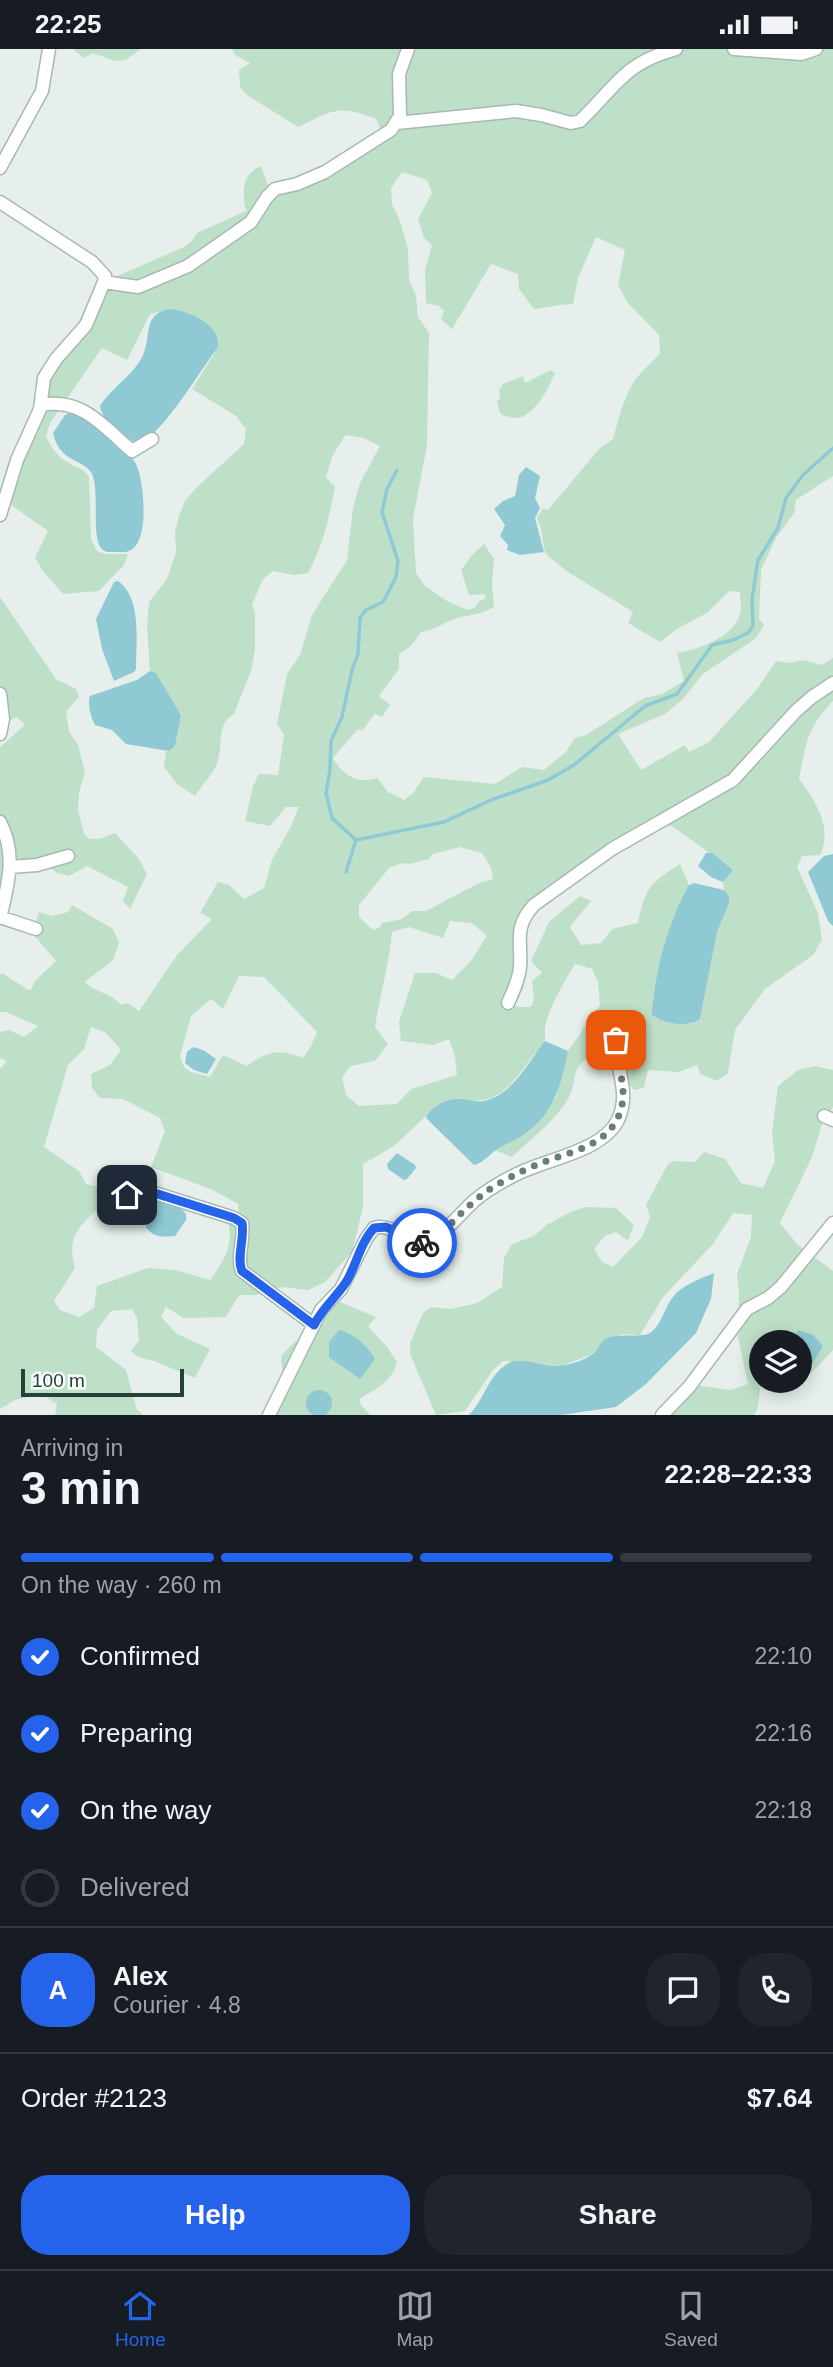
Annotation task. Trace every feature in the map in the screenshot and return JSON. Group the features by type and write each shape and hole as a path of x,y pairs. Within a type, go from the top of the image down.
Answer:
{"street":[{"path":"0,168 43,91 49,49"},
{"path":"104,282 138,287 188,267 251,222 275,189 297,184 325,172 391,129 397,123 401,109 398,74 408,49"},
{"path":"397,123 516,111 575,123 632,67 676,49"},
{"path":"734,49 801,54 816,49"},
{"path":"0,202 92,262 105,277 86,325 56,359 44,378 41,405 18,460 0,515"},
{"path":"41,405 60,402 83,409 132,451 152,439"},
{"path":"508,1003 518,982 520,969 519,931 525,916 534,905 612,849 733,780 796,711 833,683"},
{"path":"0,694 3,719 0,734"},
{"path":"0,822 10,847 9,884 0,918 36,929"},
{"path":"10,867 37,865 68,856"},
{"path":"269,1415 321,1310 348,1278 374,1228 386,1227 418,1242 431,1242 492,1188 537,1165 590,1145 611,1129 617,1121 624,1095 616,1040"},
{"path":"127,1195 145,1190 234,1218 242,1223 244,1232 239,1265 242,1271 314,1325"},
{"path":"662,1415 689,1387 747,1309 768,1298 781,1287 833,1223"}],"green space":[{"path":"73,49 141,49 125,60 115,61 93,53 84,58"},
{"path":"232,49 833,49 833,476 796,500 794,513 776,538 761,570 759,618 764,625 756,638 703,674 683,699 665,714 618,734 641,770 685,745 689,752 709,742 757,689 776,661 790,663 803,660 822,665 833,658 833,701 813,728 799,779 817,806 824,825 824,845 820,855 802,856 797,867 818,913 822,940 813,955 765,989 735,1030 728,1073 717,1081 700,1074 697,1065 679,1072 648,1070 644,1088 634,1090 609,1063 591,1054 576,1071 572,1090 559,1112 512,1157 495,1150 530,1131 556,1097 568,1051 600,1005 598,982 592,969 575,964 550,1012 543,1044 510,1085 493,1097 483,1100 458,1098 427,1115 394,1146 363,1164 363,1207 352,1252 325,1282 308,1290 281,1287 256,1295 239,1295 226,1317 184,1318 166,1307 161,1317 177,1334 210,1349 195,1378 138,1357 131,1351 139,1341 137,1318 132,1309 111,1311 97,1330 96,1347 126,1370 137,1410 143,1415 55,1415 57,1404 41,1394 15,1400 0,1409 0,1069 7,1061 0,1058 0,1032 9,1030 24,1037 38,1026 0,1012 0,975 2,973 30,991 36,980 56,961 32,933 39,912 52,916 68,912 72,905 113,929 119,943 113,960 85,982 121,1005 128,1003 139,1011 177,955 212,919 200,913 218,882 229,885 244,899 264,888 272,860 299,807 286,807 270,826 245,821 253,786 259,774 278,775 284,735 277,724 287,674 300,655 312,615 347,560 353,508 360,483 380,446 364,438 345,435 332,457 326,478 335,486 333,498 322,541 308,573 294,575 273,571 263,579 252,605 255,613 255,650 251,671 234,714 223,727 216,767 195,796 177,784 164,767 166,752 175,746 181,715 156,673 150,671 147,626 149,602 167,579 176,552 175,532 185,501 244,444 246,429 236,416 192,389 217,349 158,312 150,314 127,360 102,348 50,423 46,436 53,448 61,458 83,470 89,477 91,539 97,551 106,554 128,554 124,565 99,591 63,594 35,558 48,531 7,502 48,379 115,277 184,247 197,233 246,211 246,179 261,166 267,183 275,193 385,139 376,119 344,110 328,113 298,127 247,95 240,87 239,70 250,63 235,55","holes":["402,172 427,180 432,193 418,219 424,238 432,245 425,270 426,303 439,306 444,311 441,319 452,329 491,264 518,274 519,289 534,309 573,304 578,278 596,237 625,250 618,285 627,302 659,335 660,353 630,388 613,439 599,449 548,510 543,508 537,518 545,552 568,572 633,612 628,623 660,642 677,629 707,613 729,591 740,592 741,606 736,622 723,636 694,649 677,653 684,681 662,694 644,698 586,735 575,738 565,753 544,770 522,767 495,784 424,777 413,793 404,800 388,792 377,778 363,780 351,777 341,770 333,758 358,729 362,731 375,714 382,717 390,705 379,696 399,669 399,654 411,646 421,632 494,607 494,559 484,544 461,570 469,595 484,594 486,598 478,602 475,608 467,610 447,601 425,586 416,573 413,519 427,445 429,333 418,317 416,296 409,280 408,249 392,204 391,188","657,825 672,826 733,870 723,882 729,903 717,932 700,1019 695,1022 672,1023 655,1018 652,1012 664,946 674,915 689,885 680,864 650,887 638,923 612,929 601,943 581,945 570,927 591,901 580,896 549,922 531,961 542,973 532,981 534,1000 531,1007 518,1007 507,1000 512,985 521,914","460,847 482,853 491,868 493,879 479,883 426,911 412,911 402,919 382,923 379,928 373,930 359,917 359,905 389,868 429,859 433,854","450,921 472,923 487,936 471,961 452,980 436,973 415,973 399,1022 401,1041 433,1045 449,1039 455,1056 457,1075 411,1089 397,1104 359,1106 346,1095 342,1077 351,1066 375,1061 388,1044 375,1027 392,932 409,927 443,938","239,976 264,977 317,1032 303,1058 280,1052 267,1054 247,1066 223,1055 210,1077 191,1072 184,1067 180,1056 191,1016 211,999 223,1009","91,1027 105,1032 121,1050 110,1065 91,1074 92,1088 100,1098 123,1099 160,1118 165,1131 151,1167 213,1190 238,1204 239,1214 228,1222 230,1238 227,1253 210,1280 175,1270 148,1268 97,1286 94,1308 79,1317 60,1310 54,1301 75,1268 73,1242 78,1229 89,1217 96,1210 141,1221 153,1200 86,1184 79,1171 44,1147 68,1065 84,1049"]},
{"path":"551,370 555,373 546,391 527,414 510,418 500,413 497,401 500,399 499,390 503,384 523,376 527,382"},
{"path":"0,597 56,679 76,689 79,697 66,712 69,731 78,745 85,772 79,792 78,810 84,834 90,839 99,839 115,833 139,859 147,874 130,909 123,901 128,887 87,866 69,876 57,873 41,861 18,864 0,901 0,747 25,725 17,717 0,725"},
{"path":"815,1066 833,1070 833,1107 822,1124 812,1157 780,1223 797,1244 833,1271 833,1350 812,1372 812,1330 749,1330 749,1393 760,1393 754,1415 657,1415 687,1384 731,1390 748,1384 737,1332 737,1274 751,1237 752,1215 733,1213 713,1244 663,1297 640,1335 621,1334 590,1355 561,1366 503,1361 493,1370 465,1411 436,1415 410,1354 410,1343 423,1313 431,1307 451,1309 477,1303 502,1287 504,1258 512,1244 534,1236 546,1225 586,1207 616,1208 634,1225 628,1241 616,1232 605,1236 594,1249 602,1262 613,1267 642,1237 650,1217 646,1205 668,1164 674,1161 695,1162 704,1152 725,1159 741,1183 763,1188 775,1161 772,1132 778,1086 798,1070"},
{"path":"340,1302 376,1317 368,1326 397,1362 387,1380 359,1399 370,1415 276,1415 284,1392 281,1356 298,1339 316,1311"}],"water":[{"path":"171,309 196,317 211,327 218,341 217,349 158,429 137,443 109,423 100,406 139,362 146,347 152,320 162,311"},
{"path":"71,412 80,414 118,444 136,464 143,496 143,523 137,544 129,551 108,552 101,548 96,533 92,474 84,465 66,455 56,443 53,433 65,415"},
{"path":"526,467 540,476 535,498 540,508 535,518 544,552 520,555 507,550 508,545 500,536 505,525 494,509 515,496 519,475"},
{"path":"118,581 126,589 134,609 137,634 136,669 114,681 102,649 96,619 114,582"},
{"path":"150,671 156,673 181,715 175,746 169,751 126,744 112,730 95,725 90,711 90,696 137,680"},
{"path":"706,853 712,853 733,870 723,882 711,877 698,866"},
{"path":"833,854 833,926 828,921 808,872 824,856"},
{"path":"694,883 724,890 729,896 729,903 717,932 700,1019 676,1024 652,1015 654,995 669,930 681,900 689,885"},
{"path":"545,1041 568,1051 560,1084 546,1113 526,1133 474,1165 426,1118 428,1114 443,1102 460,1099 484,1101 504,1092"},
{"path":"193,1047 216,1059 207,1074 194,1070 185,1063 187,1052"},
{"path":"397,1153 416,1168 404,1180 388,1169 387,1164"},
{"path":"157,1202 173,1205 186,1214 186,1220 175,1236 155,1235 146,1227 146,1217"},
{"path":"714,1273 711,1299 696,1333 646,1384 616,1407 561,1415 469,1415 495,1375 507,1364 517,1361 554,1366 570,1364 590,1356 608,1338 650,1333 681,1289"},
{"path":"339,1330 360,1341 375,1359 360,1379 329,1357 329,1342"},
{"path":"812,1335 823,1346 812,1364"},
{"path":"314,1391 324,1391 331,1398 331,1408 324,1415 314,1415 307,1408 307,1398"}],"waterway":[{"path":"356,840 444,822 491,800 548,780 574,765 645,706 677,694 712,645 733,640 748,633 753,626 752,599 758,560 778,528 786,498 803,475 833,448"},
{"path":"346,872 356,840 332,818 326,793 331,741 342,717 358,654 360,618 366,610 383,602 396,577 398,561 382,512 387,489 397,470"}],"way so far":[{"path":"422,1243 431,1242 438,1237 492,1188 537,1165 590,1145 611,1129 622,1108 624,1095 616,1040"}],"route":[{"path":"127,1195 145,1190 234,1218 242,1223 244,1232 239,1265 242,1271 314,1325 321,1310 348,1278 374,1228 386,1227 422,1243"}]}
